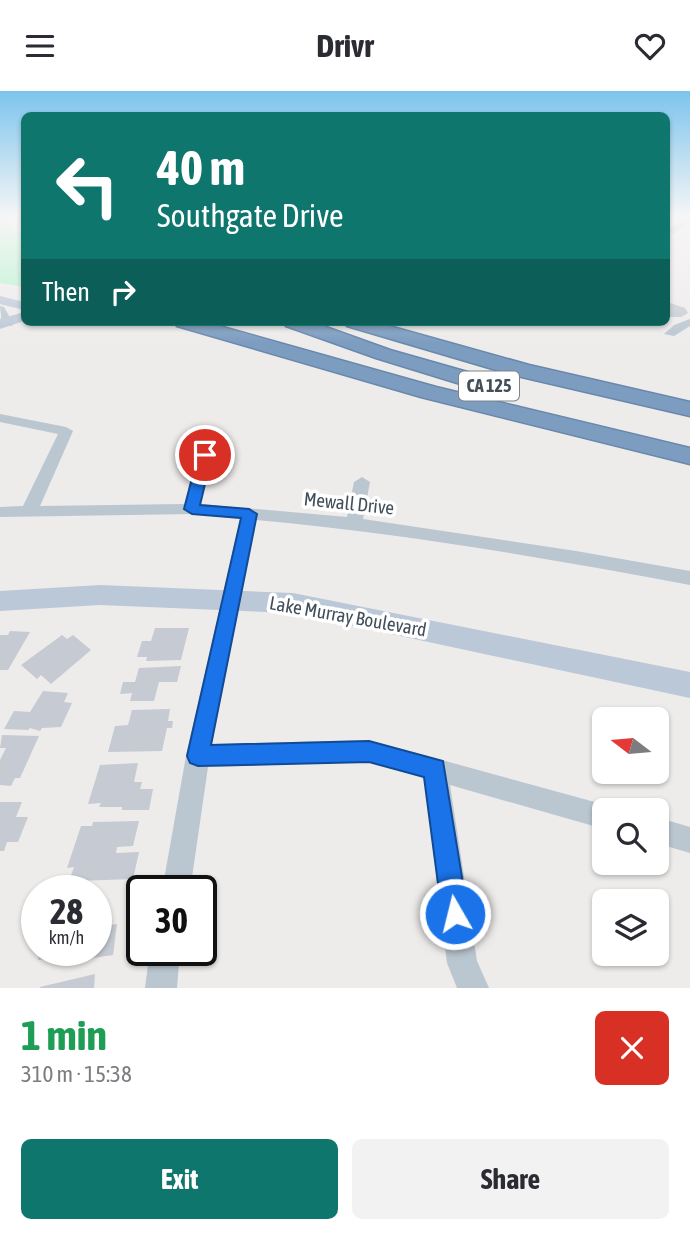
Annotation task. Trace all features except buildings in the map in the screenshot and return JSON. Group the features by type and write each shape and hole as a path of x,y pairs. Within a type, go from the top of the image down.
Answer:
{"highway":[{"path":"198,326 492,408 690,456"},
{"path":"260,326 492,408"},
{"name":"CA 125","path":"304,326 383,354 485,385 690,435"},
{"name":"CA 125","path":"367,326 449,351 633,398 690,409"},
{"path":"415,326 553,362 690,389"},
{"path":"452,330 553,362"}],"main road":[{"path":"0,300 21,305"},
{"path":"3,319 21,316"},
{"path":"3,319 21,321"},
{"name":"Lake Murray Boulevard","path":"0,601 100,595 293,603 690,685"}],"street":[{"path":"670,334 690,322"},
{"path":"0,418 66,431 29,512"},
{"path":"192,509 205,455"},
{"path":"354,523 362,482"},
{"name":"Mewall Drive","path":"0,512 192,509 354,523 576,557 690,578"},
{"path":"179,875 198,756 231,599 240,570 249,514"},
{"path":"198,756 369,751 592,813"},
{"path":"435,769 462,963 474,988"},
{"path":"669,834 690,840"},
{"path":"161,988 163,966"}],"green space":[{"path":"0,259 21,259 21,286 0,283"}],"route":[{"path":"205,455 192,509 249,514 240,570 225,625 198,756 369,751 435,769 455,914"}]}
